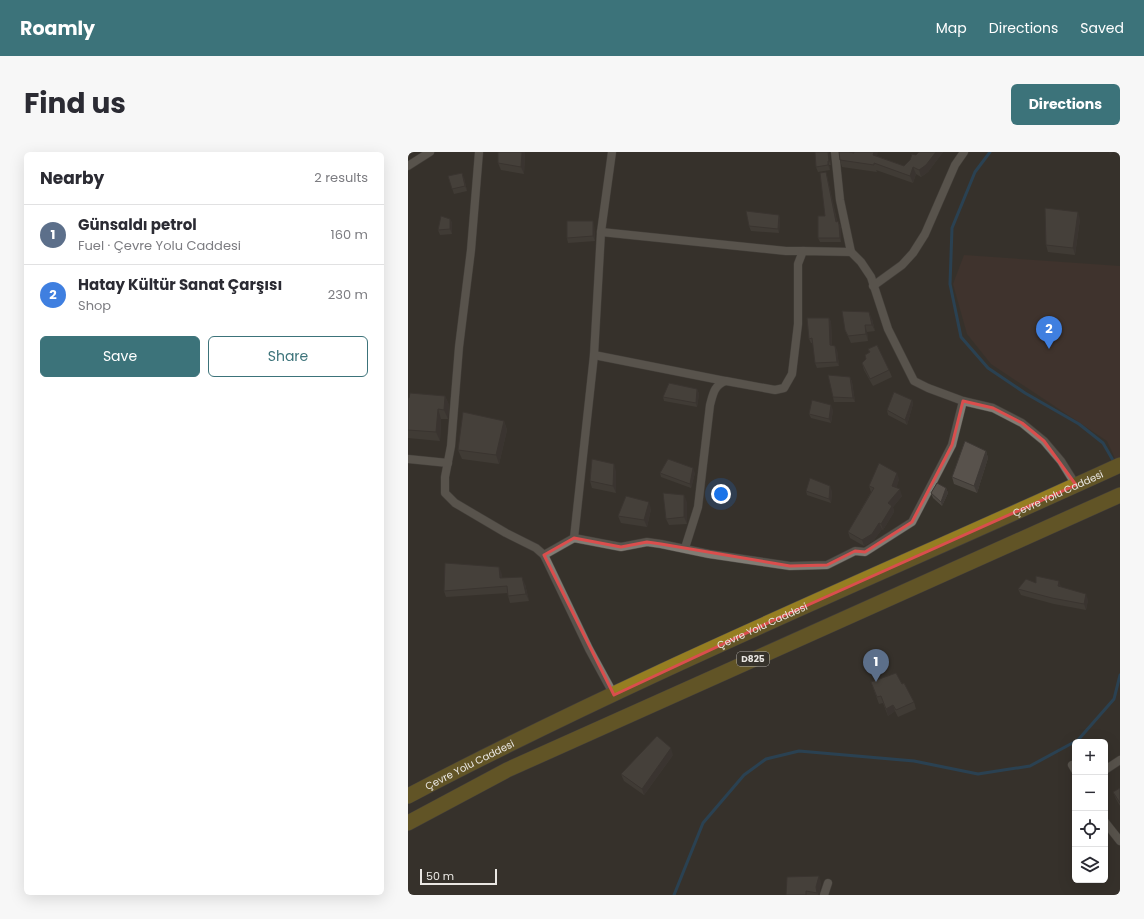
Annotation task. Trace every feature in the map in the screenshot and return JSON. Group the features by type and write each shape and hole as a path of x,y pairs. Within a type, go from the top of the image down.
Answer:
{"highway":[{"name":"Çevre Yolu Caddesi","path":"408,796 479,759 770,622 1120,465"},
{"name":"D825","path":"408,823 507,770 1101,504 1120,494"}],"street":[{"path":"408,166 430,152"},
{"path":"479,152 472,250 459,347 448,463 444,488 450,499 506,533 536,548 544,555 589,649 614,695"},
{"path":"574,538 594,355 601,232 612,152"},
{"path":"835,152 840,200 851,252 861,262 871,277 888,329 914,381 963,401 993,408 1022,423 1044,441 1061,461 1076,485"},
{"path":"873,286 902,265 914,253 925,234 955,164 964,152"},
{"path":"601,232 803,251 851,252"},
{"path":"594,355 775,390 784,388 792,374 798,324 798,264 803,251"},
{"path":"685,548 698,507 710,405 714,391 719,384 726,381"},
{"path":"544,555 574,538 621,547 647,542 685,548 709,554 790,566 827,565 855,551 865,552 912,522 952,445 963,401"},
{"path":"408,459 448,463"},
{"path":"1108,768 1120,760"},
{"path":"1108,826 1120,841"},
{"path":"824,895 828,883"}],"highlighted area":[{"path":"963,401 993,408 1022,423 1044,441 1076,485 770,622 614,695 544,555 574,538 621,547 647,542 790,566 827,565 855,551 865,552 912,522 952,445"}],"shaded area":[{"path":"964,255 1120,266 1120,462 1117,463 1107,441 991,364 967,334 953,284"}],"building":[{"path":"498,152 522,152 521,167 498,163"},
{"path":"815,152 828,152 828,165 816,167"},
{"path":"839,152 874,152 873,155 904,166 910,160 912,154 916,155 919,152 936,152 926,165 919,170 913,167 910,176 874,163 874,165 840,160"},
{"path":"826,172 836,222 838,221 839,225 840,238 818,238 818,216 825,216 820,173"},
{"path":"462,173 465,186 452,189 448,176"},
{"path":"1045,208 1078,212 1073,248 1046,245"},
{"path":"746,211 779,215 778,229 749,226"},
{"path":"441,216 450,219 450,229 438,230"},
{"path":"567,221 593,221 593,236 567,238"},
{"path":"842,311 869,312 872,325 865,325 866,334 848,336 845,330"},
{"path":"807,318 829,318 830,345 835,346 837,362 815,363 812,338 809,339"},
{"path":"877,345 889,370 870,379 862,363 866,359 865,355 870,352 868,349"},
{"path":"828,375 850,377 853,398 833,397"},
{"path":"669,383 697,389 696,403 663,397"},
{"path":"894,392 912,400 905,420 887,410"},
{"path":"410,393 445,396 444,410 438,409 436,432 408,430 408,398"},
{"path":"812,400 831,405 829,419 809,414"},
{"path":"463,412 504,421 496,455 458,450"},
{"path":"965,441 986,451 974,486 952,477"},
{"path":"592,459 614,464 613,486 590,481"},
{"path":"668,459 693,468 690,484 660,473"},
{"path":"879,463 897,473 892,486 900,489 888,503 892,506 881,524 879,523 872,534 862,540 848,532 874,488 869,486"},
{"path":"810,478 830,486 829,499 806,491"},
{"path":"937,483 946,488 941,502 931,493"},
{"path":"663,493 684,495 684,517 666,519"},
{"path":"626,496 649,502 644,520 618,516"},
{"path":"445,563 499,567 500,578 522,577 526,594 508,596 507,586 444,591"},
{"path":"1036,576 1059,581 1058,586 1086,594 1084,604 1052,598 1018,589 1026,579 1036,583"},
{"path":"896,673 902,684 904,683 914,702 896,710 893,705 886,709 881,696 877,697 871,682"},
{"path":"657,736 671,748 642,789 621,774"},
{"path":"1120,788 1120,803 1113,792"},
{"path":"819,876 816,887 817,893 806,891 806,895 786,895 787,877"}],"waterway":[{"path":"990,152 975,172 952,228 950,284 961,337 988,368 1025,393 1079,424 1103,443 1114,462"},
{"path":"674,895 703,823 744,775 766,759 799,751 914,761 978,774 1030,766 1078,740 1114,699 1120,675"}],"place":[{"name":"Hatay Kültür Sanat Çarşısı","path":"1049,349"},
{"name":"Günsaldı petrol","path":"876,682"}]}
